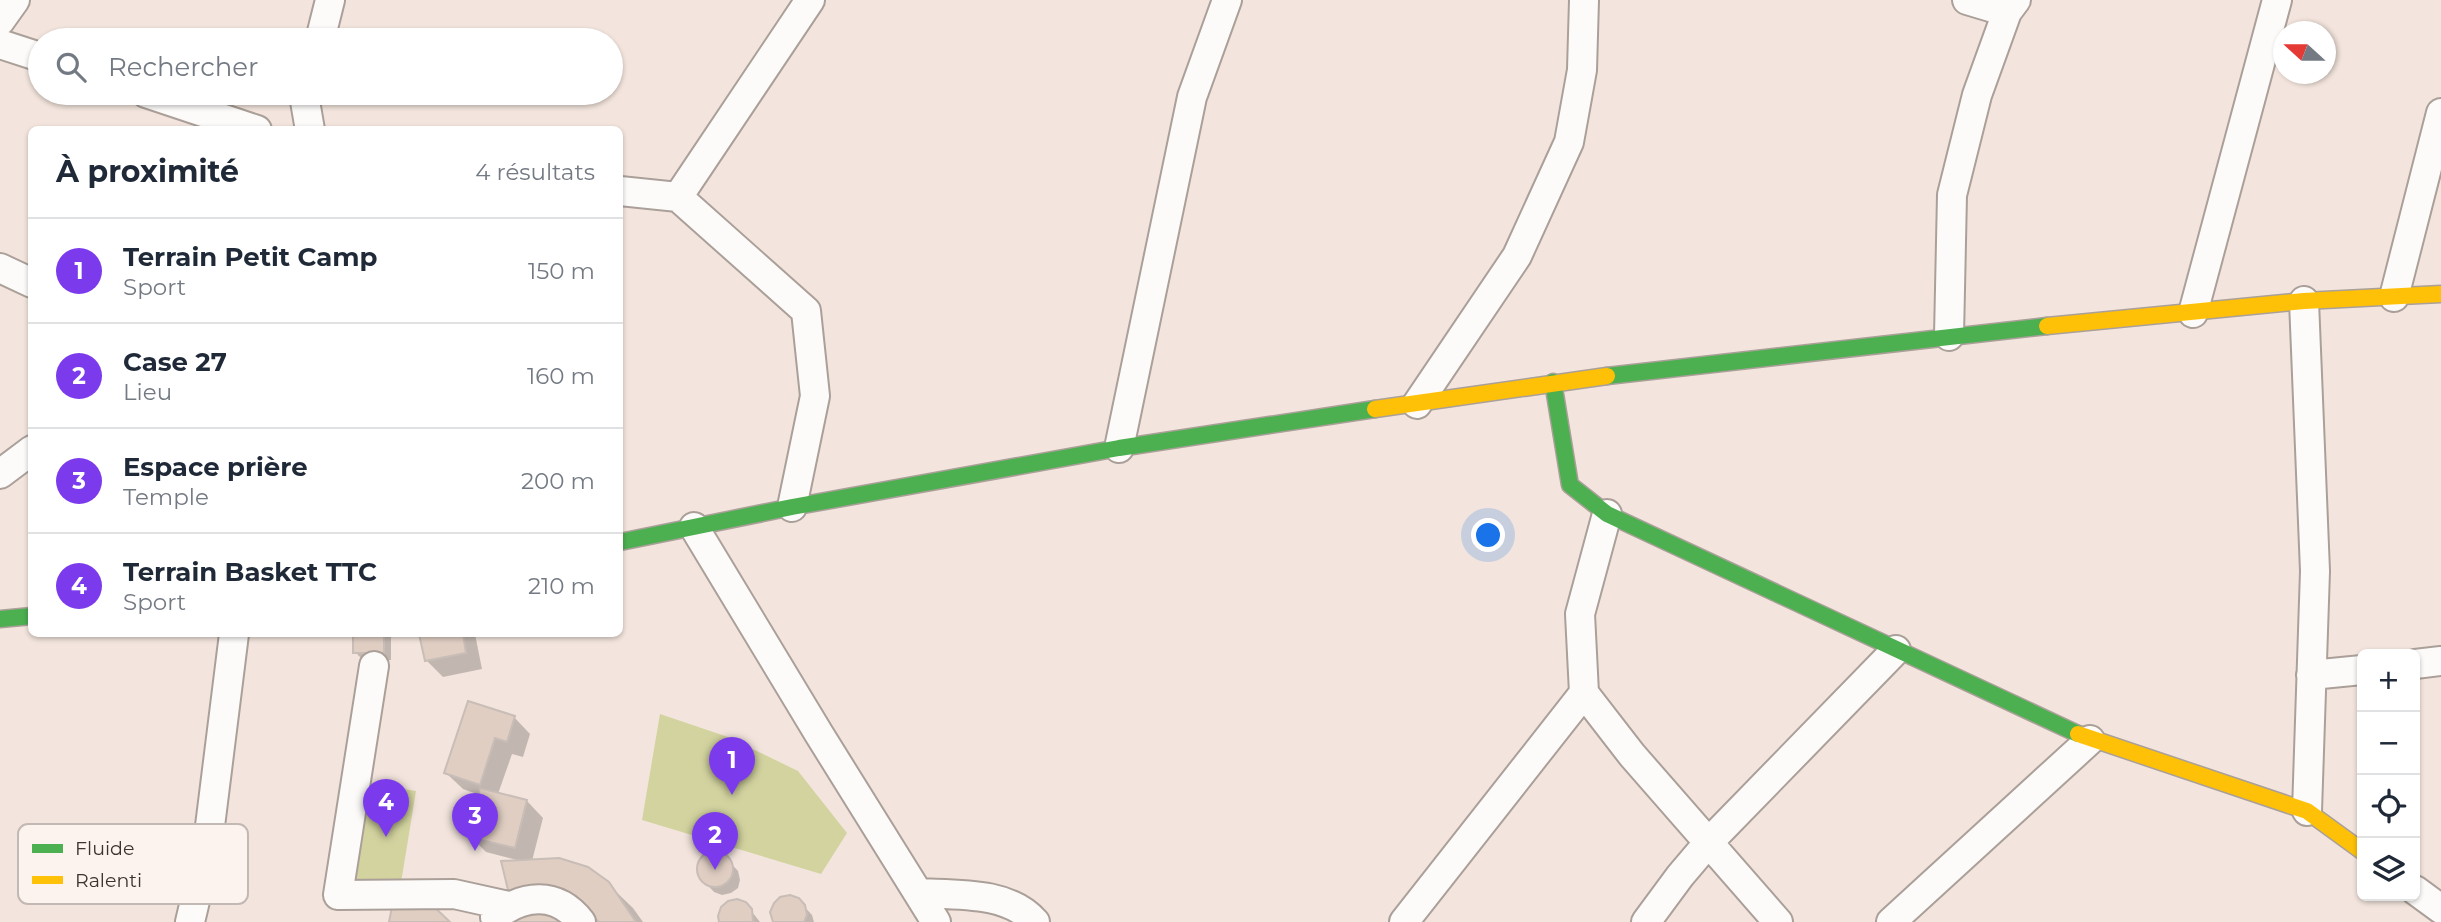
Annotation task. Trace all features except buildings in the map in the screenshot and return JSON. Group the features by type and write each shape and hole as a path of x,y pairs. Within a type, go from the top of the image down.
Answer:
{"main road":[{"path":"623,541 792,507 1119,448 1553,382 1949,336 2304,301 2441,294"},
{"path":"1553,382 1570,485 1607,514 2090,740 2307,811 2357,847"},
{"path":"0,619 28,616"}],"street":[{"path":"0,21 15,0"},
{"path":"323,28 330,0"},
{"path":"678,197 810,0"},
{"path":"1119,448 1192,97 1227,0"},
{"path":"1417,404 1517,256 1569,142 1582,70 1584,0"},
{"path":"1949,336 1952,195 1977,95 2012,6 1967,0"},
{"path":"2193,313 2277,0"},
{"path":"0,44 28,53"},
{"path":"182,105 245,126"},
{"path":"307,105 309,126"},
{"path":"2394,297 2441,113"},
{"path":"623,191 678,197 806,311 815,396 792,507"},
{"path":"0,268 28,281"},
{"path":"2304,301 2315,571 2307,811"},
{"path":"0,474 28,453"},
{"path":"1607,514 1580,614 1584,693 1632,755 1778,922"},
{"path":"694,527 936,922"},
{"path":"209,824 234,637"},
{"path":"1646,922 1708,843 1896,650"},
{"path":"2420,663 2441,661"},
{"path":"374,666 338,895 454,894 500,914 524,900 542,899 559,904 574,913 581,922"},
{"path":"2311,675 2357,670"},
{"path":"1404,922 1584,693"},
{"path":"1891,922 2090,740"},
{"path":"918,893 990,898 1028,914 1035,922"},
{"path":"2420,894 2441,909"},
{"path":"190,922 194,904"}],"green space":[{"path":"660,714 728,737 798,771 847,833 821,874 642,820"},
{"path":"372,784 416,791 400,889 355,882"}],"traffic: fast":[{"path":"1607,376 2047,326"},
{"path":"1553,382 1570,485 1607,514 2078,734"},
{"path":"623,541 792,507 1119,448 1375,409"},
{"path":"0,619 28,616"}],"traffic: slow":[{"path":"2047,326 2304,301 2441,294"},
{"path":"1375,409 1607,376"},
{"path":"2078,734 2307,811 2357,847"}],"place":[{"name":"Terrain Petit Camp","path":"732,795"},
{"name":"Terrain Basket TTC","path":"386,837"},
{"name":"Espace prière","path":"475,851"},
{"name":"Case 27","path":"715,870"}]}
